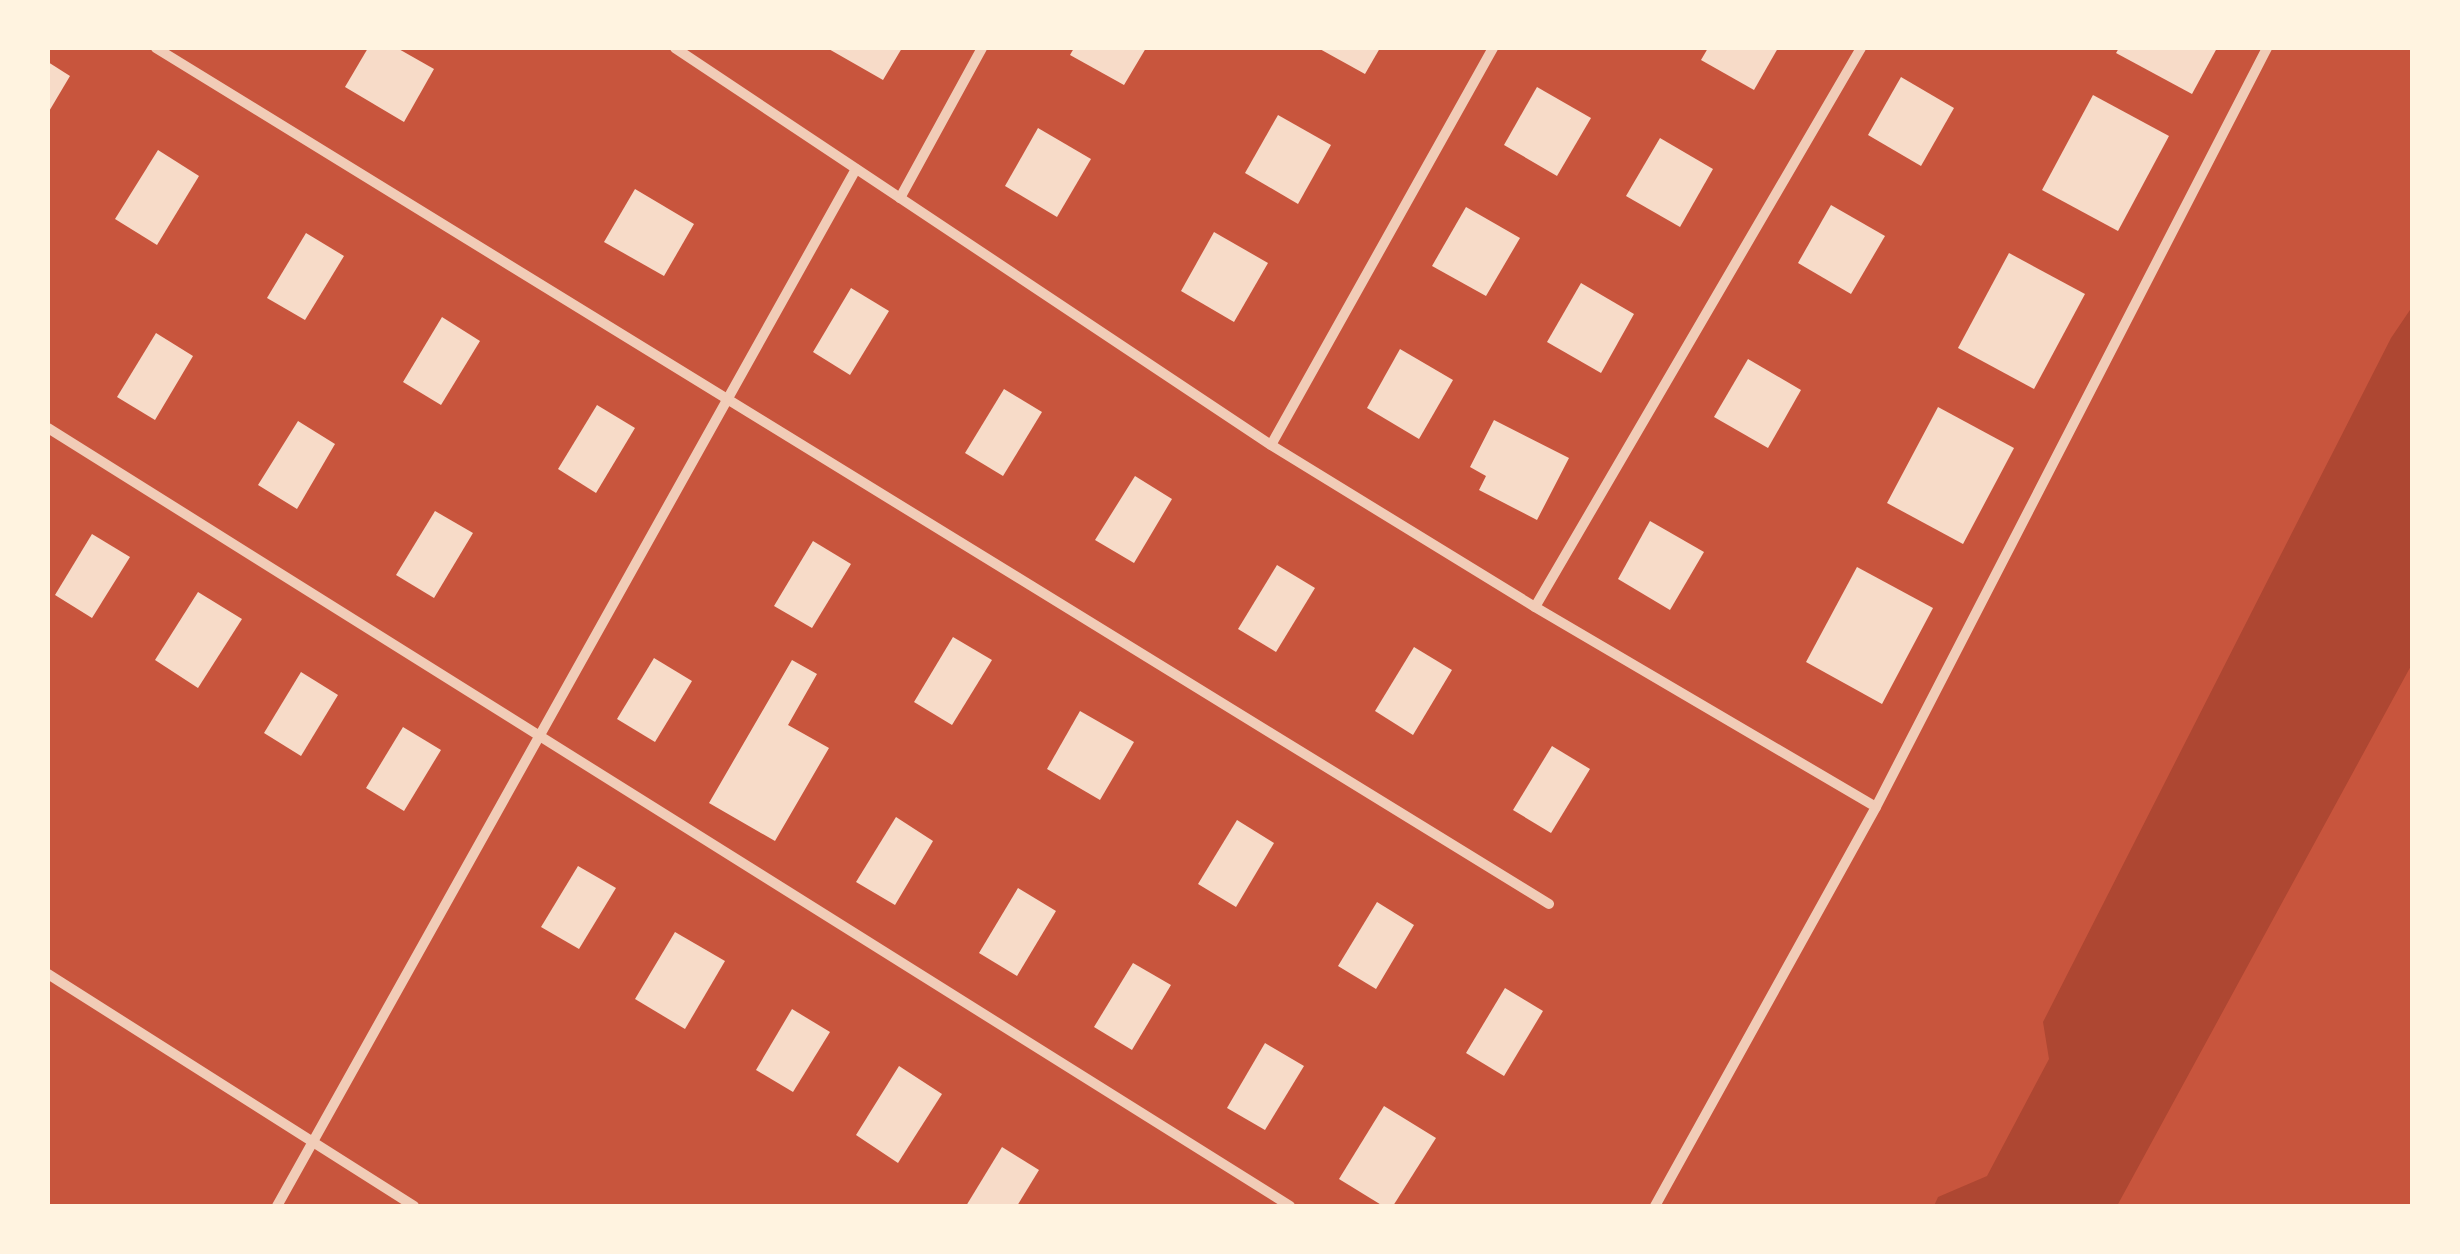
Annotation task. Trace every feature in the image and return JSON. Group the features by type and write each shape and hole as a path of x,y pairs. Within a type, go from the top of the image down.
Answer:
{"street":[{"path":"156,48 1549,904"},
{"path":"676,48 1271,446 1876,807"},
{"path":"900,198 982,48"},
{"path":"1271,446 1493,48"},
{"path":"1535,606 1861,48"},
{"path":"1655,1206 1876,807 2268,48"},
{"path":"277,1206 856,169"},
{"path":"48,428 1290,1206"},
{"path":"48,974 414,1206"}],"shaded area":[{"path":"2412,307 2412,664 2117,1206 1934,1206 1938,1197 1987,1176 2049,1059 2043,1022 2391,338"}],"building":[{"path":"368,48 397,48 434,69 404,122 345,87"},
{"path":"827,48 902,48 883,80"},
{"path":"1074,48 1146,48 1124,85 1070,55"},
{"path":"1318,48 1380,48 1365,74"},
{"path":"1708,48 1778,48 1754,90 1701,60"},
{"path":"2119,48 2217,48 2192,94 2116,53"},
{"path":"48,62 70,76 48,113"},
{"path":"1901,77 1954,108 1921,166 1868,135"},
{"path":"1537,87 1591,118 1557,176 1504,145"},
{"path":"2093,95 2169,136 2118,231 2042,190"},
{"path":"1278,115 1331,145 1298,204 1245,173"},
{"path":"1038,128 1091,159 1057,217 1005,186"},
{"path":"1660,138 1713,169 1680,227 1626,196"},
{"path":"158,150 199,176 157,245 115,219"},
{"path":"635,189 694,224 664,276 604,242"},
{"path":"1831,205 1885,236 1851,294 1798,263"},
{"path":"1466,207 1520,238 1486,296 1432,266"},
{"path":"1214,232 1268,263 1234,322 1181,291"},
{"path":"306,233 344,256 305,320 267,298"},
{"path":"2009,253 2085,294 2034,389 1958,348"},
{"path":"1581,283 1634,314 1601,373 1547,342"},
{"path":"851,288 889,311 850,375 813,352"},
{"path":"442,317 480,341 441,405 403,382"},
{"path":"156,333 193,356 155,420 117,397"},
{"path":"1400,349 1453,380 1419,439 1367,408"},
{"path":"1748,359 1801,390 1768,448 1714,417"},
{"path":"1004,389 1042,412 1003,476 965,453"},
{"path":"597,405 635,428 596,493 558,469"},
{"path":"1938,407 2014,448 1963,544 1887,503"},
{"path":"1494,420 1569,458 1537,520 1479,490 1486,476 1470,467"},
{"path":"298,421 335,444 297,509 258,485"},
{"path":"1135,476 1172,499 1134,563 1095,540"},
{"path":"435,511 473,533 434,598 396,575"},
{"path":"1650,521 1704,552 1670,610 1618,579"},
{"path":"92,534 130,557 92,618 55,595"},
{"path":"813,541 851,564 812,628 774,606"},
{"path":"1277,565 1315,588 1276,652 1238,629"},
{"path":"1857,567 1933,608 1882,704 1806,662"},
{"path":"198,592 242,619 198,688 155,660"},
{"path":"953,637 992,660 952,725 914,702"},
{"path":"1414,647 1452,670 1413,735 1375,711"},
{"path":"654,658 692,681 655,742 617,719"},
{"path":"792,660 817,674 788,725 829,748 775,841 709,803"},
{"path":"301,672 338,695 301,756 264,733"},
{"path":"1080,711 1134,742 1100,800 1047,769"},
{"path":"403,727 441,750 404,811 366,788"},
{"path":"1552,746 1590,769 1551,833 1513,810"},
{"path":"896,817 933,841 895,905 856,882"},
{"path":"1237,820 1274,843 1236,907 1198,884"},
{"path":"578,866 616,888 579,949 541,927"},
{"path":"1018,888 1056,911 1017,976 979,953"},
{"path":"1377,902 1414,925 1376,989 1338,966"},
{"path":"675,932 725,961 685,1029 635,999"},
{"path":"1133,963 1171,985 1132,1050 1094,1027"},
{"path":"1505,988 1543,1011 1504,1076 1466,1053"},
{"path":"792,1009 830,1032 793,1092 756,1070"},
{"path":"1265,1043 1304,1066 1265,1130 1227,1108"},
{"path":"899,1066 942,1094 898,1163 856,1135"},
{"path":"1384,1106 1436,1138 1393,1206 1383,1206 1339,1179"},
{"path":"1002,1147 1039,1170 1017,1206 966,1206"}]}
